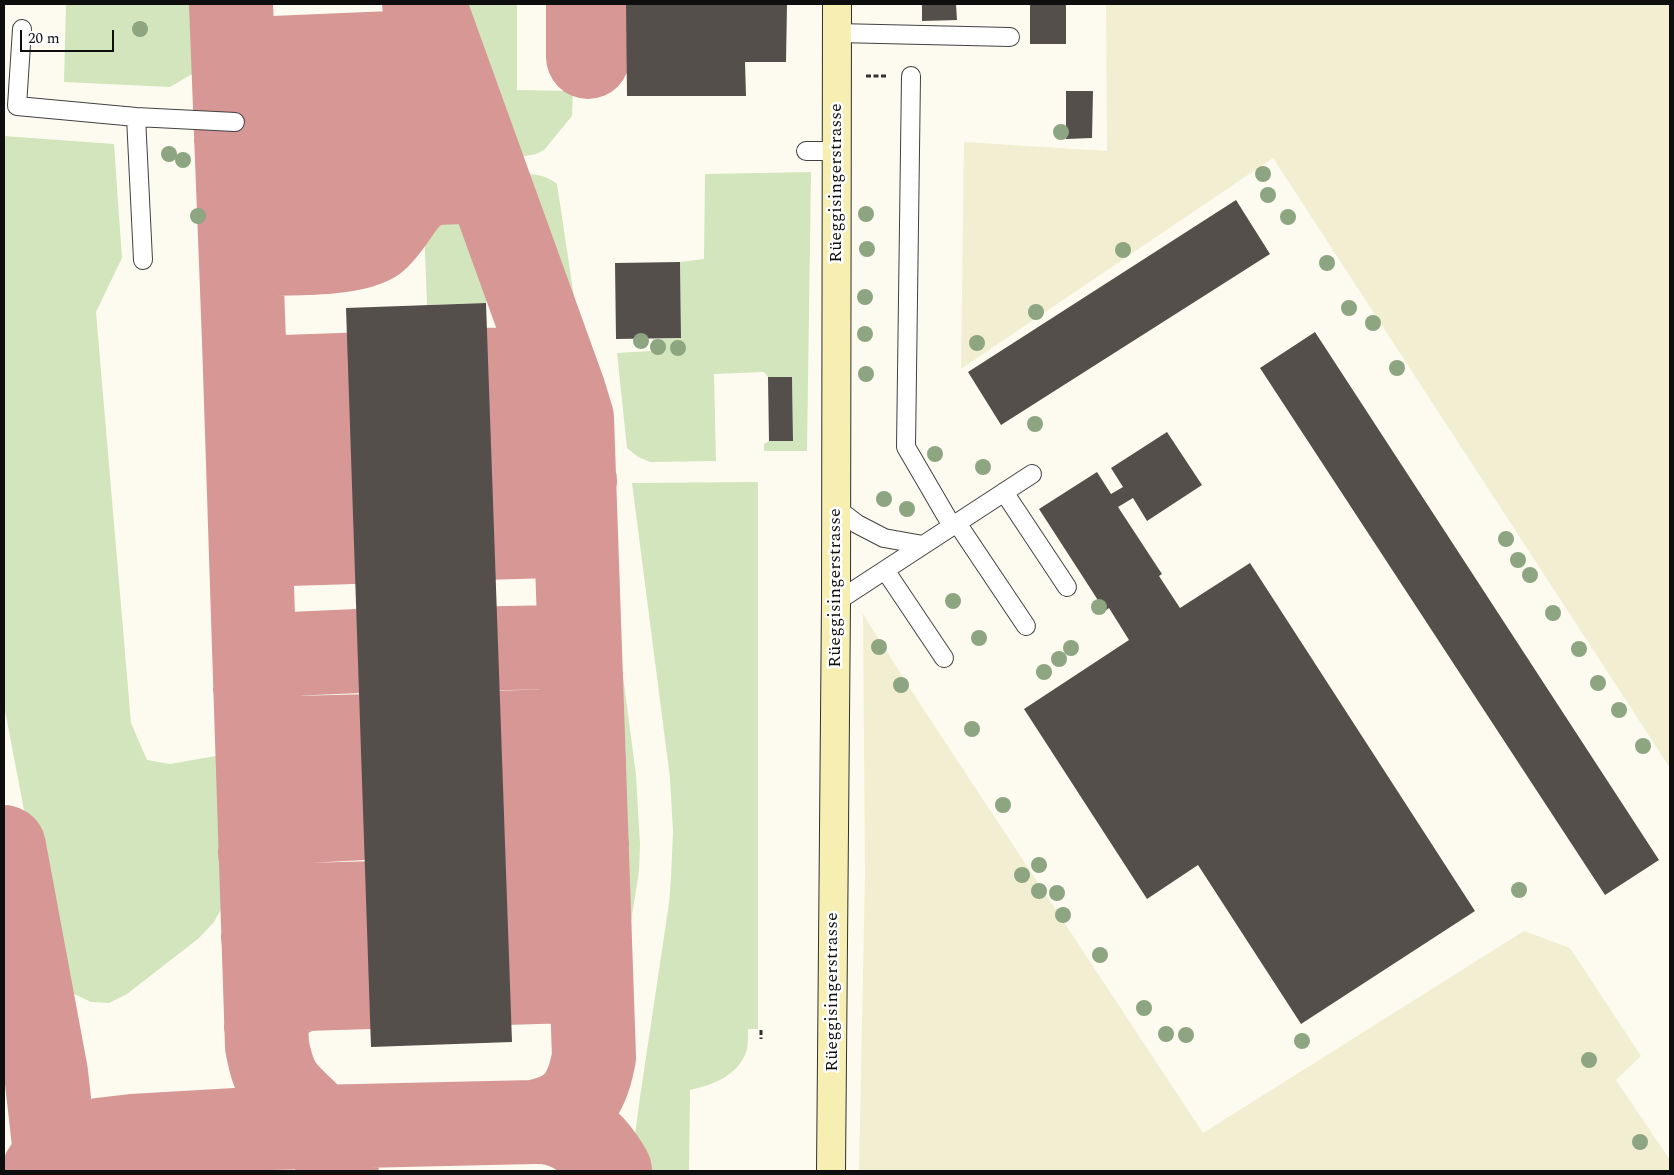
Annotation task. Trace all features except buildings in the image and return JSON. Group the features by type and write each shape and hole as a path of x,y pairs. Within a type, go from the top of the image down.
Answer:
{"main road":[{"name":"Rüeggisingerstrasse","path":"831,1171 836,602 837,4"}],"lane":[{"path":"22,29 17,106 136,117 235,122"},
{"path":"837,33 1010,37"},
{"path":"911,76 906,446 954,525 1026,626"},
{"path":"136,117 143,260"},
{"path":"806,151 837,151"},
{"path":"836,602 1032,474"},
{"path":"1004,492 1067,587"},
{"path":"836,508 857,524 884,538 923,545"},
{"path":"885,570 944,658"}],"path":[{"path":"865,76 911,76"},
{"path":"761,1030 761,1039"}],"shaded area":[{"path":"1106,4 1670,4 1670,768 1273,158 961,369 964,142 1107,151"},
{"path":"863,614 922,707 1203,1133 1524,931 1570,948 1641,1056 1616,1080 1670,1160 1670,1171 859,1171 865,875"}],"green space":[{"path":"66,4 204,4 204,39 194,73 170,87 64,82"},
{"path":"448,4 517,4 517,90 573,91 572,116 544,150 526,156 503,154"},
{"path":"4,136 114,144 122,258 96,312 131,723 147,760 170,764 227,754 233,873 226,901 214,922 199,938 127,994 109,1003 91,1002 72,993 61,981 52,958 4,705"},
{"path":"811,172 807,451 764,451 764,444 769,441 793,440 792,377 768,377 764,372 714,374 716,461 650,462 638,457 627,448 617,353 651,351 653,339 681,338 680,262 704,259 705,174"},
{"path":"510,175 540,175 557,184 575,305 572,309 562,308 555,301"},
{"path":"443,208 464,210 477,220 497,277 494,292 486,303 427,305 424,227 430,214 435,210"},
{"path":"758,482 758,1029 748,1029 747,1049 738,1066 732,1072 716,1082 690,1090 689,1171 640,1171 635,1136 669,903 673,831 670,778 632,483"},
{"path":"601,508 636,775 640,844 639,871 617,1011 615,1011 599,509"}],"taxiway":[{"path":"231,4 267,1046 272,1068 277,1079 283,1089 322,1130 333,1150 337,1164"},
{"path":"44,1171 99,1140 133,1136 271,1128 534,1122 548,1119 569,1108 582,1093 591,1071 594,1057 572,418 424,4"},
{"path":"588,4 588,57"},
{"path":"234,80 239,67 243,62 250,59 440,51"},
{"path":"236,141 241,130 254,124 463,115"},
{"path":"239,208 243,195 253,190 488,181"},
{"path":"242,267 248,257 254,254 317,253 351,249 364,245 381,235 414,193 435,182"},
{"path":"247,415 252,400 259,390 269,383 284,377 542,368 553,372 560,382"},
{"path":"249,495 259,477 274,466 287,460 545,452 561,457 571,470 575,481"},
{"path":"252,579 260,560 264,556 288,544 548,536 564,541 574,554 577,565"},
{"path":"255,689 259,678 266,668 291,654 358,651 559,647 571,655 581,675"},
{"path":"258,768 274,747 281,742 297,738 562,731 574,738 584,759"},
{"path":"260,853 265,844 287,825 305,821 363,818 565,815 570,817 579,826 587,844"},
{"path":"4,847 46,1073 57,1171"},
{"path":"263,937 268,928 281,914 304,905 567,898 576,903 582,910 589,927"},
{"path":"266,1026 275,1006 290,995 304,989 571,981 585,993 592,1010"},
{"path":"534,1122 559,1125 580,1135 596,1151 610,1171"}]}
